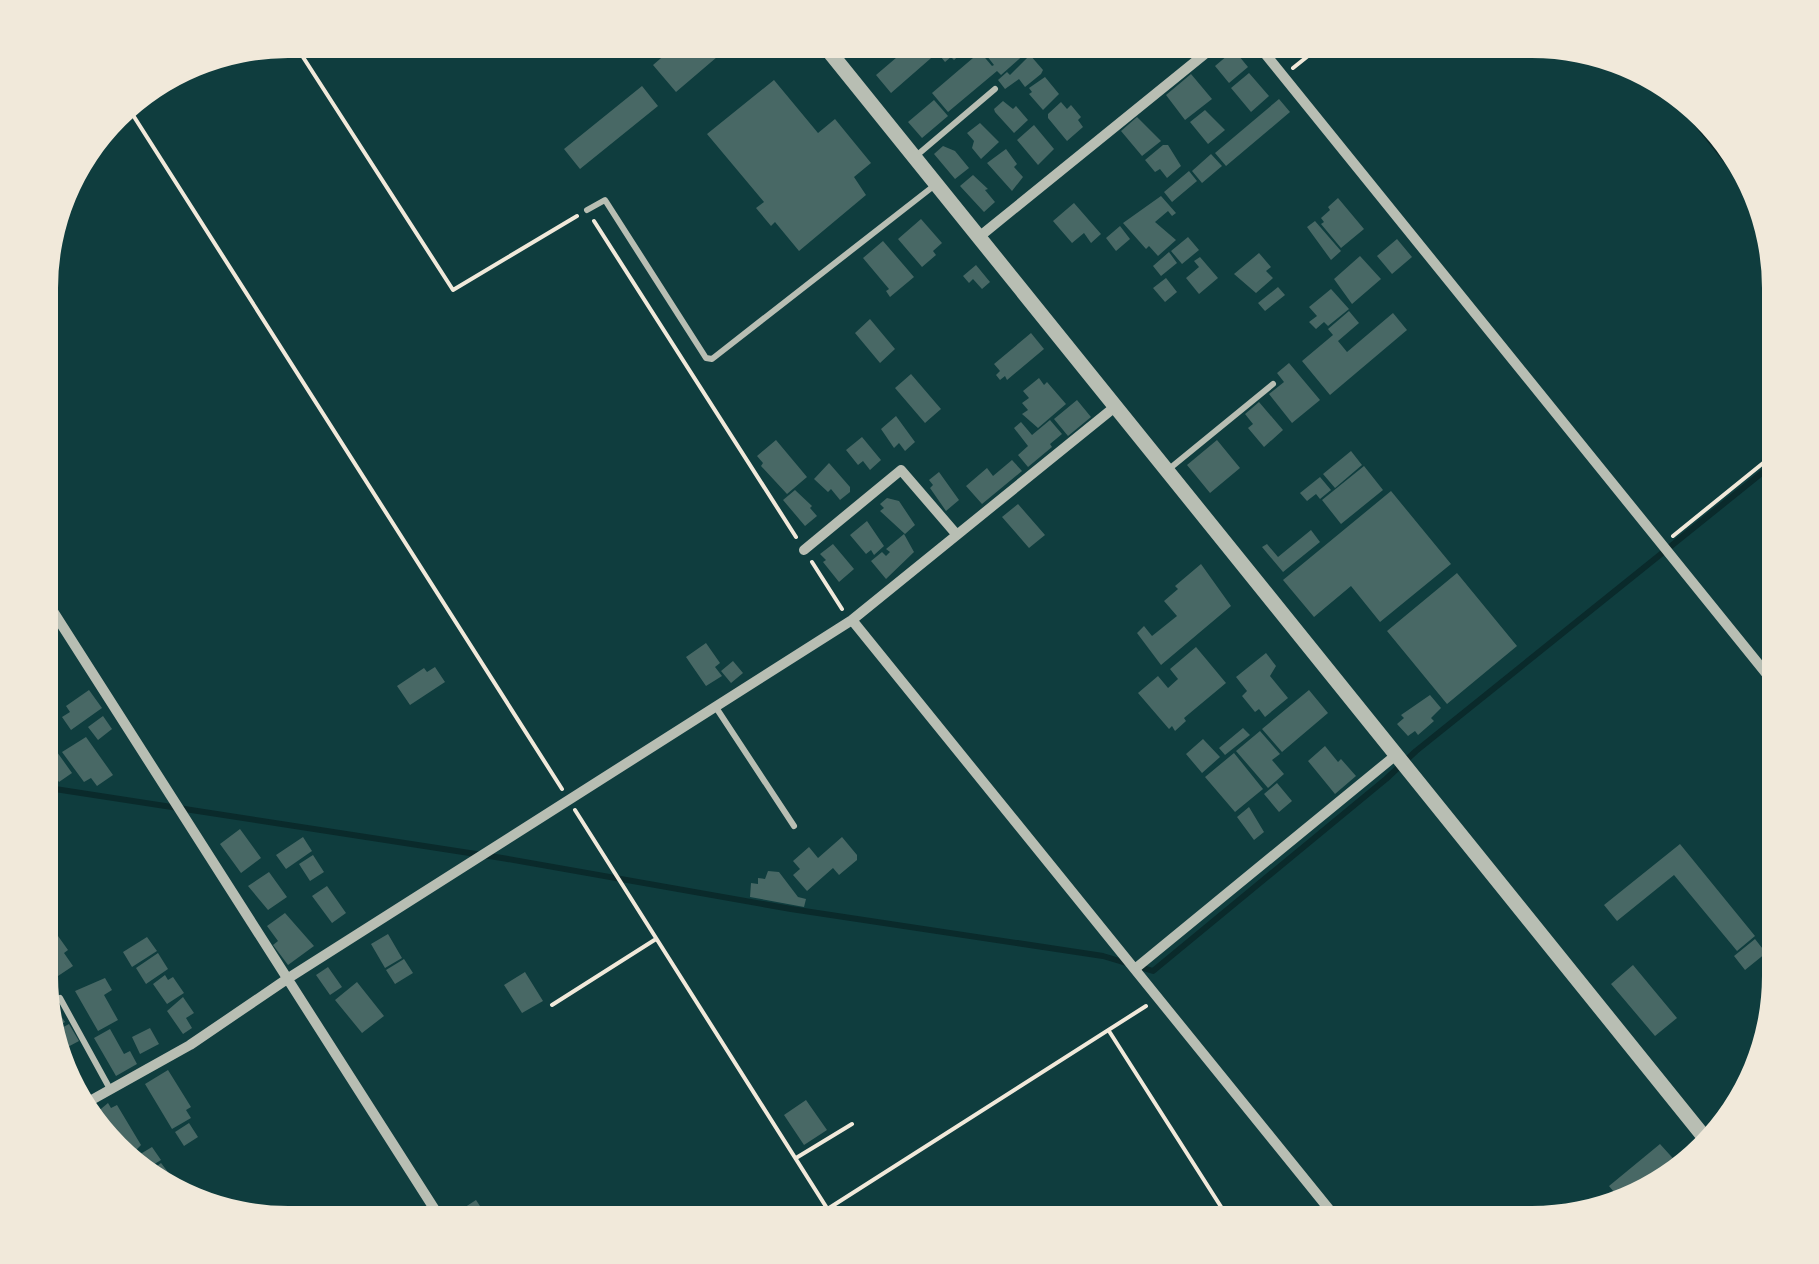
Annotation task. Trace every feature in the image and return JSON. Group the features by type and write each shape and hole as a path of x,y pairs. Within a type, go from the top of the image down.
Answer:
{"street":[{"path":"835,58 1701,1132"},
{"path":"980,237 1200,58"},
{"path":"1268,58 1761,667"},
{"path":"93,1099 190,1046 287,979 852,620 1116,406"},
{"path":"804,550 901,470 957,535"},
{"path":"58,619 432,1206"},
{"path":"852,620 1326,1206"},
{"path":"1136,968 1396,755"}],"lane":[{"path":"915,157 995,89"},
{"path":"586,210 604,200 706,358 712,359 936,184"},
{"path":"1168,470 1273,384"},
{"path":"715,706 794,826"},
{"path":"60,998 110,1090"}],"path":[{"path":"304,58 453,290 586,210 852,620"},
{"path":"1283,76 1306,58"},
{"path":"134,117 827,1206"},
{"path":"1661,546 1761,465"},
{"path":"552,1005 656,939"},
{"path":"831,1206 1158,998"},
{"path":"1110,1031 1221,1206"},
{"path":"796,1158 852,1124"}],"building":[{"path":"661,58 716,58 676,92 653,65"},
{"path":"896,58 931,58 891,93 876,75"},
{"path":"973,58 985,58 994,65 988,58 1020,58 1001,75 997,71 948,112 932,93"},
{"path":"1027,58 1033,58 1043,70 1025,87 1019,79 1005,89 998,80 1007,72 1010,75"},
{"path":"1224,58 1241,58 1248,67 1229,83 1215,66"},
{"path":"1249,73 1269,96 1251,112 1231,88"},
{"path":"1191,74 1212,99 1185,120 1166,95"},
{"path":"1045,77 1059,94 1043,110 1029,94 1029,88"},
{"path":"774,80 818,133 835,119 871,163 854,177 866,195 799,251 775,222 771,226 756,208 764,202 707,134"},
{"path":"642,86 658,106 580,169 564,149"},
{"path":"1279,99 1290,112 1226,166 1215,153"},
{"path":"934,100 948,116 922,138 908,122"},
{"path":"1003,101 1013,109 1016,106 1028,120 1014,133 995,112"},
{"path":"1061,102 1067,109 1071,105 1081,117 1078,120 1083,127 1067,141 1048,118"},
{"path":"1205,110 1225,130 1208,144 1190,122"},
{"path":"1137,117 1161,141 1142,156 1121,131"},
{"path":"980,123 999,142 981,159 967,133"},
{"path":"1034,125 1054,149 1038,165 1017,140"},
{"path":"1168,145 1181,166 1167,178 1145,160"},
{"path":"943,146 955,151 969,168 955,179 934,154"},
{"path":"1006,149 1023,177 1012,191 987,163"},
{"path":"1211,154 1222,166 1202,183 1192,171"},
{"path":"1189,171 1197,181 1172,202 1164,192"},
{"path":"973,175 995,202 984,212 960,186"},
{"path":"1161,196 1176,213 1172,216 1168,211 1155,222 1176,240 1158,256 1149,246 1146,249 1123,223"},
{"path":"1338,198 1364,229 1341,248 1321,224 1328,207"},
{"path":"1074,203 1101,234 1091,243 1084,233 1072,243 1053,221"},
{"path":"921,219 942,243 933,251 936,255 922,267 898,239"},
{"path":"1315,221 1341,251 1331,260 1307,227"},
{"path":"1120,226 1130,239 1116,251 1106,238"},
{"path":"1188,237 1199,250 1182,264 1171,251"},
{"path":"1397,239 1412,257 1392,274 1377,256"},
{"path":"883,241 914,277 890,297 886,291 889,289 863,258"},
{"path":"1169,252 1177,263 1161,276 1153,266"},
{"path":"1259,253 1271,267 1266,271 1273,278 1256,293 1234,274"},
{"path":"1360,256 1381,279 1352,304 1334,279"},
{"path":"1200,257 1218,278 1199,294 1186,278 1199,267 1194,261"},
{"path":"976,265 990,282 982,289 973,279 969,283 963,276"},
{"path":"1166,278 1177,292 1165,302 1153,288"},
{"path":"1278,287 1285,295 1265,311 1258,303"},
{"path":"1331,289 1349,309 1328,326 1324,322 1316,329 1309,322 1317,316 1309,307"},
{"path":"1349,311 1359,323 1338,341 1347,352 1393,313 1407,330 1330,395 1302,361 1333,335 1328,329"},
{"path":"870,319 895,349 880,363 855,333"},
{"path":"1031,333 1044,349 1007,380 1005,376 1000,380 996,375 1000,371 994,364"},
{"path":"1289,363 1320,400 1292,423 1269,394 1284,382 1277,373"},
{"path":"911,374 941,409 925,423 895,388"},
{"path":"1039,378 1066,404 1038,428 1022,414 1028,410 1022,403 1029,398 1023,391"},
{"path":"1077,400 1091,417 1068,436 1054,419"},
{"path":"1259,402 1283,430 1264,447 1248,428 1253,424 1245,414"},
{"path":"896,416 915,442 905,451 899,443 894,448 881,429"},
{"path":"1050,420 1062,434 1028,467 1018,455 1028,446 1014,428 1021,422 1032,435"},
{"path":"862,437 881,460 870,470 863,461 858,465 846,450"},
{"path":"776,440 807,477 787,494 761,466 757,456"},
{"path":"1217,440 1240,468 1210,493 1187,465"},
{"path":"1351,451 1362,465 1335,488 1323,474"},
{"path":"1012,460 1022,471 982,504 966,486 987,468 993,476"},
{"path":"829,463 850,487 850,492 840,500 814,479"},
{"path":"1364,466 1383,490 1341,524 1322,500"},
{"path":"939,472 959,500 946,511 930,488 933,485 929,480"},
{"path":"1320,477 1331,490 1320,499 1316,494 1307,501 1300,493"},
{"path":"795,490 817,516 805,526 783,500"},
{"path":"1391,491 1451,564 1380,622 1351,586 1314,617 1283,580"},
{"path":"887,498 899,501 915,525 905,534 880,511 884,508 880,504"},
{"path":"1018,504 1045,535 1029,548 1002,517"},
{"path":"867,521 884,546 874,555 871,550 866,554 850,535"},
{"path":"1311,530 1320,542 1283,572 1262,547 1267,544 1278,557"},
{"path":"904,534 914,552 886,579 871,561 882,552 886,556 890,552 886,549"},
{"path":"833,544 854,569 839,582 820,554"},
{"path":"1201,564 1231,606 1161,665 1137,633 1144,626 1152,636 1177,616 1164,601"},
{"path":"1457,573 1517,646 1447,704 1387,631"},
{"path":"706,643 720,663 715,667 722,676 706,686 686,657"},
{"path":"1196,647 1226,683 1184,718 1186,721 1175,731 1138,693 1158,676 1168,688 1178,679 1170,669"},
{"path":"1266,653 1276,666 1270,676 1288,698 1265,717 1259,709 1255,712 1242,696 1247,691 1236,677"},
{"path":"733,661 743,673 731,683 721,671"},
{"path":"435,667 445,682 410,705 397,686 424,668 427,672"},
{"path":"89,690 102,708 71,730 62,717 70,712 66,706"},
{"path":"1309,690 1328,713 1282,752 1262,729"},
{"path":"1430,695 1441,708 1431,718 1434,721 1418,735 1415,731 1408,736 1397,724 1404,718 1401,715"},
{"path":"103,716 112,729 98,740 88,727"},
{"path":"1243,728 1250,735 1225,755 1219,748"},
{"path":"1260,731 1280,754 1272,760 1284,774 1268,788 1236,751"},
{"path":"86,737 113,775 97,786 91,778 84,782 62,752"},
{"path":"1203,739 1220,757 1202,773 1186,754"},
{"path":"1325,746 1356,776 1335,794 1308,761"},
{"path":"58,753 72,773 58,780"},
{"path":"1234,753 1263,789 1235,812 1205,777"},
{"path":"1277,783 1292,801 1279,812 1264,794"},
{"path":"1249,807 1264,832 1254,840 1237,817"},
{"path":"240,829 261,858 241,873 220,844"},
{"path":"303,837 312,851 286,869 276,855"},
{"path":"842,837 857,860 839,875 833,868 807,891 793,875 800,869 793,861 809,847 818,858"},
{"path":"1680,844 1755,936 1737,951 1674,875 1617,921 1604,905"},
{"path":"313,855 324,872 310,881 299,864"},
{"path":"768,871 779,872 798,897 806,899 804,907 750,897 751,883 758,884 758,878 765,879"},
{"path":"269,872 287,897 268,910 248,886"},
{"path":"327,886 346,913 332,923 312,896"},
{"path":"285,913 314,946 288,965 273,945 278,941 267,926"},
{"path":"388,934 402,958 385,968 371,944"},
{"path":"58,936 68,950 64,953 73,966 58,976"},
{"path":"147,937 157,951 132,967 123,952"},
{"path":"1755,939 1761,947 1761,957 1745,970 1734,956"},
{"path":"158,953 168,969 146,984 136,968"},
{"path":"404,959 413,973 395,984 386,970"},
{"path":"1633,965 1677,1018 1655,1036 1611,984"},
{"path":"328,967 342,987 330,995 316,975"},
{"path":"525,972 543,1001 522,1013 504,985"},
{"path":"165,975 168,980 173,977 184,993 167,1004 153,984"},
{"path":"105,978 112,990 104,995 118,1020 98,1031 75,991"},
{"path":"357,982 384,1016 362,1033 335,1000"},
{"path":"183,997 194,1013 186,1018 192,1028 183,1034 167,1011"},
{"path":"69,1024 79,1041 69,1046 63,1027"},
{"path":"150,1028 159,1044 140,1054 132,1037"},
{"path":"110,1029 124,1054 130,1051 137,1064 116,1076 94,1038"},
{"path":"168,1070 191,1107 186,1110 191,1118 172,1129 145,1084"},
{"path":"806,1100 827,1130 804,1145 784,1115"},
{"path":"108,1103 111,1108 117,1105 141,1145 137,1149 100,1110"},
{"path":"189,1123 198,1137 184,1146 175,1132"},
{"path":"1660,1144 1673,1158 1633,1183 1613,1191 1609,1186"},
{"path":"152,1147 161,1160 154,1164 141,1154"}],"waterway":[{"path":"58,789 1103,956 1153,971 1416,751 1761,474"}]}
